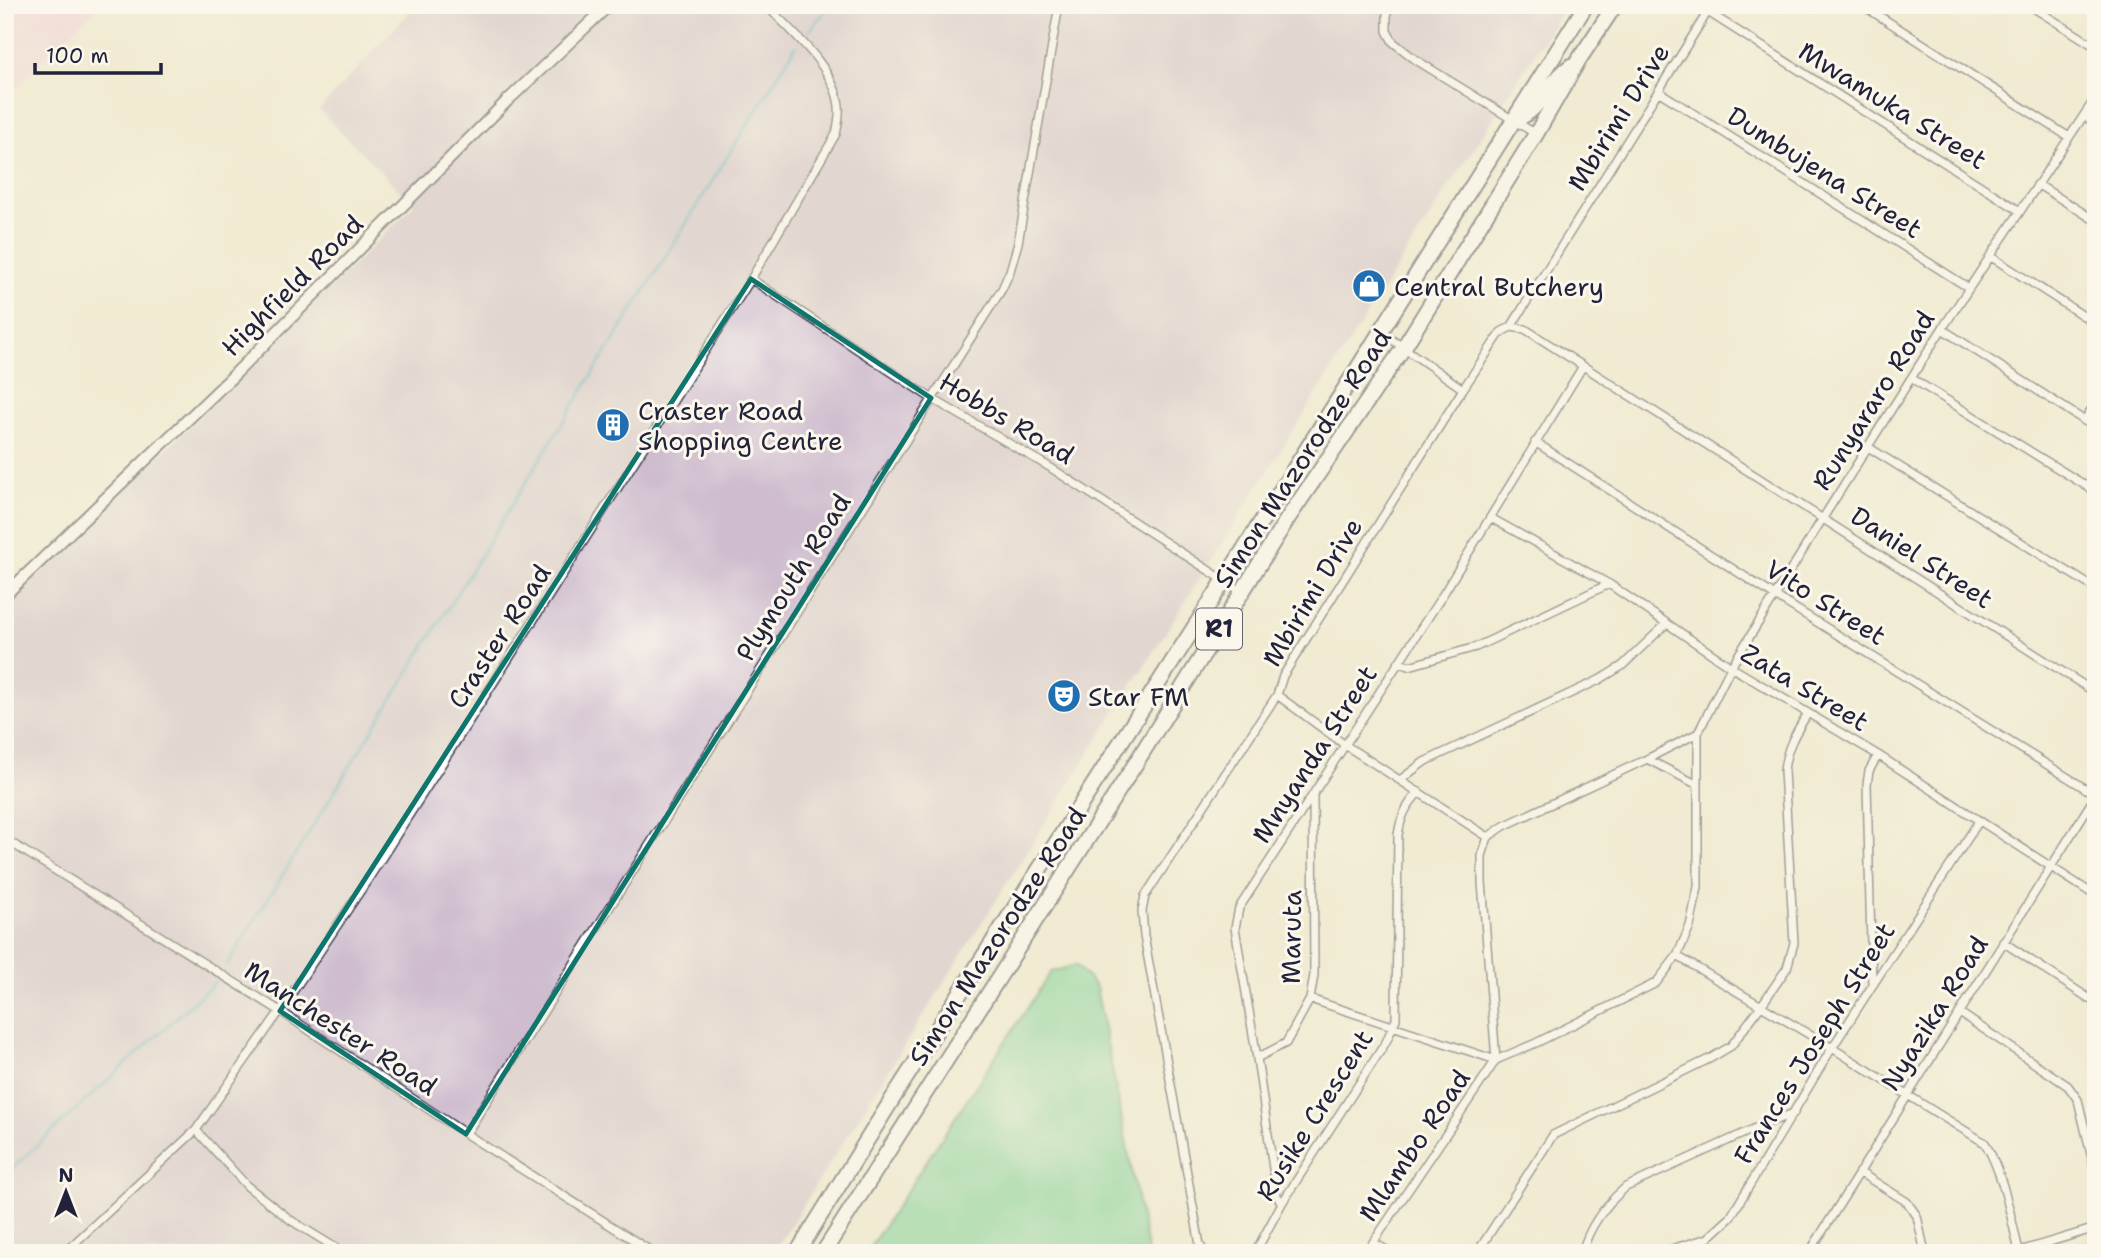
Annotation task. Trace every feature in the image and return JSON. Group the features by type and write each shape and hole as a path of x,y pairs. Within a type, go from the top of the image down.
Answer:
{"highway":[{"name":"Simon Mazorodze Road","path":"797,1253 1586,5"},
{"name":"Simon Mazorodze Road","path":"822,1253 1288,518 1404,347 1615,5"},
{"path":"1515,120 1532,112 1555,80 1578,61"},
{"path":"1224,581 1242,571 1263,538 1288,518"}],"street":[{"name":"Highfield Road","path":"5,595 231,378 507,101 609,5"},
{"name":"Craster Road","path":"64,1253 197,1130 280,1011 369,878 751,279 836,134 840,109 836,88 825,69 766,5"},
{"name":"Plymouth Road","path":"466,1134 1002,289 1018,243 1059,5"},
{"path":"1387,5 1387,31 1393,42 1416,60 1536,134"},
{"path":"1862,5 2068,137"},
{"path":"2029,5 2096,47"},
{"name":"Mbirimi Drive","path":"1205,1253 1200,1245 1144,936 1142,911 1145,897 1277,695 1283,676 1463,389 1501,332 1511,327 1710,9"},
{"name":"Mwamuka Street","path":"1710,9 2020,211"},
{"name":"Dumbujena Street","path":"1658,91 1969,288"},
{"name":"Runyararo Road","path":"1698,733 1731,667 1941,329 2096,97"},
{"path":"2085,117 2096,123"},
{"path":"2037,184 2096,221"},
{"path":"1990,256 2096,324"},
{"name":"Hobbs Road","path":"751,279 931,398 1051,468 1242,593"},
{"name":"Daniel Street","path":"1511,327 1525,329 2096,693"},
{"path":"1941,329 2096,428"},
{"path":"1381,332 1463,389"},
{"name":"Mnyanda Street","path":"1282,1203 1277,1196 1235,928 1236,916 1312,793 1491,518 1583,366"},
{"path":"1911,378 2096,492"},
{"path":"2084,421 2096,402"},
{"name":"Vito Street","path":"1535,442 1775,596 2096,795"},
{"path":"1868,447 2096,589"},
{"name":"Zata Street","path":"1491,518 1609,584 1731,667 1878,755 2096,896"},
{"path":"1399,663 1409,666 1476,646 1609,584"},
{"path":"1400,780 1424,762 1610,673 1640,650 1665,624"},
{"path":"1277,695 1345,745 1488,837"},
{"path":"1477,1253 1553,1135 1731,1046 1787,968 1794,943 1784,771 1789,746 1808,713"},
{"path":"1310,999 1496,1060 1656,983 1677,956 1690,926 1698,887 1698,733 1488,837 1482,856 1482,882 1496,1060"},
{"path":"1872,986 1867,784 1869,771 1878,755"},
{"path":"1647,759 1696,784"},
{"name":"Rusike Crescent","path":"1255,1253 1282,1203 1386,1042 1393,1026 1398,1000 1398,835 1406,806 1419,792"},
{"name":"Maruta","path":"1257,1058 1286,1043 1310,999 1314,975 1312,793"},
{"name":"Nyazika Road","path":"1809,1253 2096,795"},
{"name":"Frances Joseph Street","path":"1658,1253 1708,1238 1730,1218 1832,1048 1979,821"},
{"name":"Manchester Road","path":"5,839 280,1011 466,1134 654,1253"},
{"path":"2003,942 2096,1003"},
{"path":"1677,956 1985,1143 2002,1180 2016,1252 2096,1228"},
{"path":"1960,1013 2068,1086 2078,1100 2096,1175"},
{"name":"Mlambo Road","path":"1366,1253 1496,1060"},
{"path":"1582,1253 1588,1232 1611,1199 1626,1187 1794,1113"},
{"path":"197,1130 247,1186 292,1221 336,1248 338,1253"},
{"path":"1859,1172 1907,1202 1917,1216 1925,1253"},
{"path":"1373,1242 1391,1253"}],"highlighted area":[{"path":"751,279 931,398 466,1134 280,1011"}],"shaded area":[{"path":"5,5 100,5 5,98"},
{"path":"416,5 1566,5 1369,311 773,1253 5,1253 5,608 414,205 319,110"},
{"path":"2096,1236 2096,1253 2036,1253"}],"green space":[{"path":"1076,965 1096,987 1148,1253 866,1253 1051,972"}],"waterway":[{"path":"809,31 830,5"},
{"path":"227,965 796,46"},
{"path":"5,1175 215,982"}],"place":[{"name":"Central Butchery","path":"1369,286"},
{"name":"Craster Road Shopping Centre","path":"613,425"},
{"name":"Star FM","path":"1064,696"}]}
